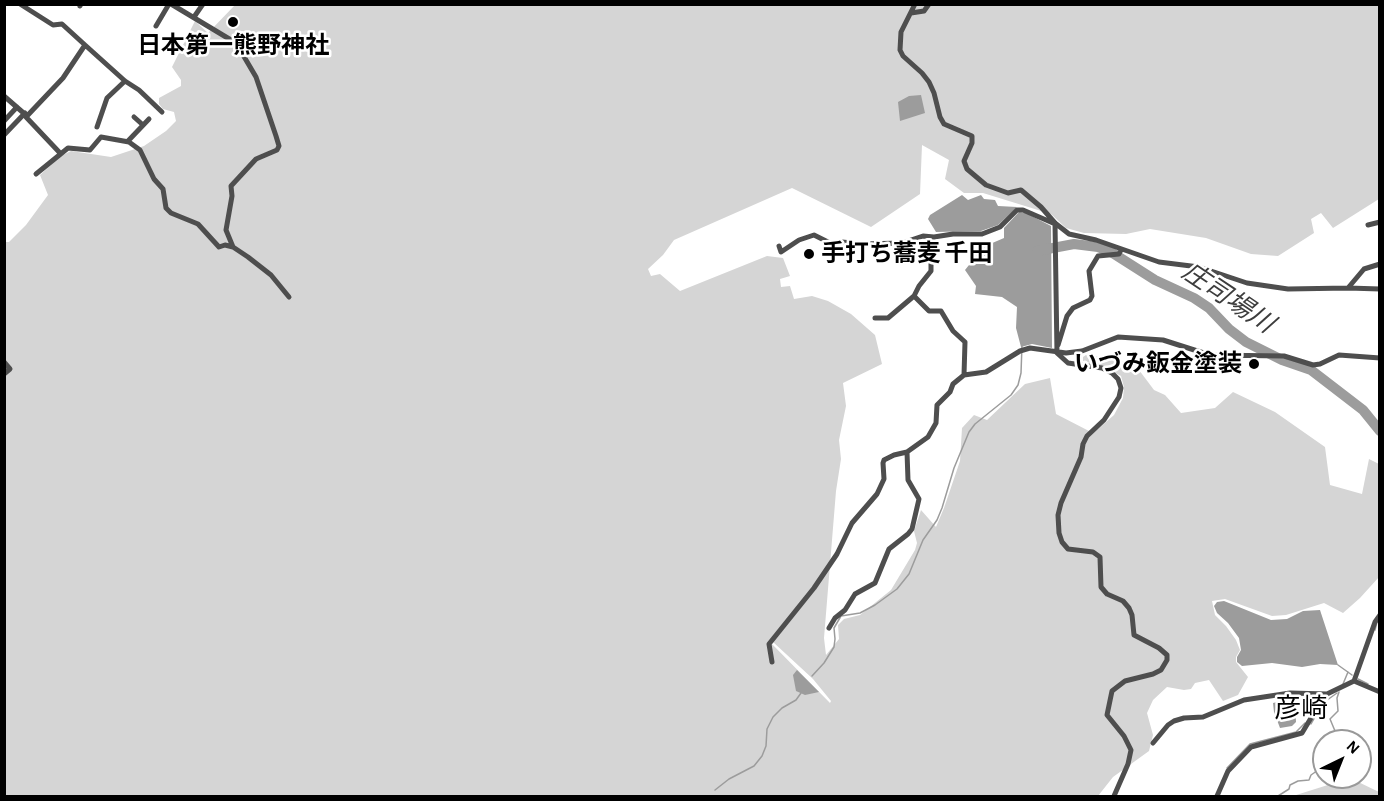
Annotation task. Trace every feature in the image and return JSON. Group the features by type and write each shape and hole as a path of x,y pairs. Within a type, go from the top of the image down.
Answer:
{"street":[{"path":"20,4 52,25 62,24 162,112"},
{"path":"156,26 170,4 236,43 256,77 279,146 273,153 256,159 231,186 232,196 226,230 233,247 271,275 288,297"},
{"path":"194,17 203,4"},
{"path":"915,4 902,32 900,50 903,56 929,82 944,124 972,136 972,143 964,161 967,170 986,185 1008,193 1021,190 1041,207 1054,224 1057,353 1068,363 1102,368 1112,373 1118,379 1121,388 1119,397 1104,420 1087,436 1083,444 1081,457 1058,515 1059,533 1068,549 1093,552 1100,557 1101,588 1129,608 1134,635 1159,648 1167,655 1167,660 1161,670 1125,681 1112,691 1107,715 1124,736 1131,750 1128,764 1114,796"},
{"path":"911,13 924,11 929,4"},
{"path":"4,135 63,78 85,45"},
{"path":"97,127 107,98 125,81"},
{"path":"4,96 26,114 26,117 60,153"},
{"path":"4,121 17,107"},
{"path":"134,117 143,125"},
{"path":"128,141 149,119"},
{"path":"42,133 48,127"},
{"path":"36,174 68,148 90,150 101,137 128,141 140,150 154,179 163,189 166,208 171,213 198,224 219,247 233,247"},
{"path":"780,246 781,252 799,240 814,235 834,245 842,242 902,243 923,236 982,234 1000,227 1017,210 1023,210 1054,224 1069,234 1096,240 1159,262 1199,267 1259,285 1301,290 1348,288 1380,290"},
{"path":"1368,225 1380,222"},
{"path":"875,318 888,318 914,296 931,271 931,244 934,237"},
{"path":"1057,353 1067,316 1073,308 1090,300 1092,296 1089,271 1098,256 1119,254 1121,250"},
{"path":"1348,288 1364,269 1380,264"},
{"path":"914,296 929,311 941,311 953,331 964,342 964,375"},
{"path":"772,662 770,641 814,588 837,554 852,523 877,494 885,479 884,460 907,452 932,432 936,423 937,405 950,392 953,384 964,375 986,372 1022,351 1035,348 1057,353 1082,351 1118,337 1163,340 1210,355 1284,356 1313,365 1339,355 1380,358"},
{"path":"4,362 10,369 4,374"},
{"path":"830,628 835,618 845,610 855,594 875,583 889,549 912,529 919,500 908,480 907,452"},
{"path":"1217,796 1228,771 1251,747 1302,733 1327,694 1354,681 1375,622 1380,615"},
{"path":"1354,681 1380,692"},
{"path":"1153,743 1174,721 1203,717 1244,700 1290,693 1327,694"}],"shaded area":[{"path":"235,5 1379,5 1379,199 1333,228 1321,213 1311,219 1314,233 1278,256 1251,254 1206,238 1150,229 1126,234 1084,233 1066,228 1051,214 983,193 964,193 945,179 949,160 922,145 920,194 871,227 792,188 674,240 663,255 648,269 651,276 660,274 680,291 767,256 783,258 790,276 780,279 781,287 790,286 794,299 812,296 828,301 851,314 875,335 882,364 843,383 846,406 839,440 841,459 836,491 824,638 826,655 839,639 838,625 844,619 860,615 891,590 915,550 917,543 914,531 921,510 936,527 960,461 962,428 974,415 987,420 1025,384 1050,378 1056,414 1089,431 1098,429 1114,415 1123,398 1124,387 1121,376 1105,367 1083,361 1086,355 1117,359 1139,370 1154,390 1165,395 1181,413 1215,408 1233,392 1275,412 1325,447 1330,485 1362,494 1369,459 1379,464 1379,577 1343,613 1324,603 1286,615 1272,616 1225,599 1212,601 1215,615 1236,640 1240,650 1236,662 1248,677 1238,695 1223,701 1209,680 1195,683 1191,689 1167,687 1153,700 1147,713 1153,735 1149,751 1113,777 1098,796 5,796 4,242 9,242 26,225 48,195 40,175 61,156 71,151 111,157 144,146 176,121 174,112 163,109 159,104 159,98 181,86 181,80 172,67 195,21 208,33","holes":["773,642 813,679 831,701 830,703 771,643"]},
{"path":"921,95 925,113 900,121 898,102 909,96"},
{"path":"962,195 968,200 981,195 984,199 995,200 998,206 1017,207 998,225 981,231 936,232 928,219 930,215"},
{"path":"1019,212 1026,213 1051,226 1052,348 1032,344 1021,347 1016,328 1017,307 1002,297 975,294 976,286 965,270 973,260 971,256 976,250 1004,238 1004,228"},
{"path":"1224,601 1271,620 1287,619 1303,611 1320,610 1338,665 1320,664 1302,667 1272,663 1242,666 1237,662 1241,650 1239,638 1217,613 1214,606 1217,602"},
{"path":"797,670 819,692 805,695 796,691 793,675"},
{"path":"1295,700 1296,722 1292,726 1280,728 1273,703"},
{"path":"1315,789 1372,789 1379,792 1379,796 1293,796"}],"waterway":[{"name":"庄司場川","path":"1037,251 1074,244 1098,247 1111,252 1155,280 1194,298 1209,308 1229,329 1246,342 1282,360 1311,370 1363,410 1380,431"},
{"path":"812,676 834,647 834,628 841,616 860,613 875,605 897,589 909,574 923,540 937,520 969,432 975,424 1011,395 1018,385 1022,345"},
{"path":"1375,630 1377,622"},
{"path":"1338,665 1352,675"},
{"path":"1343,684 1348,672"},
{"path":"1358,679 1368,684"},
{"path":"1334,729 1330,719 1338,711 1339,692"},
{"path":"715,790 729,779 754,766 766,746 767,729 773,717 782,708 796,700 801,693"},
{"path":"1311,724 1323,703 1337,693"},
{"path":"1227,768 1250,744 1296,732 1305,723"},
{"path":"1278,796 1289,789 1290,785 1298,781 1309,780 1312,774"}],"place":[{"name":"日本第一熊野神社","path":"233,22"},
{"name":"手打ち蕎麦 千田","path":"809,254"},
{"name":"いづみ鈑金塗装","path":"1254,364"}],"district":[{"name":"彦崎","path":"1301,709"}]}
